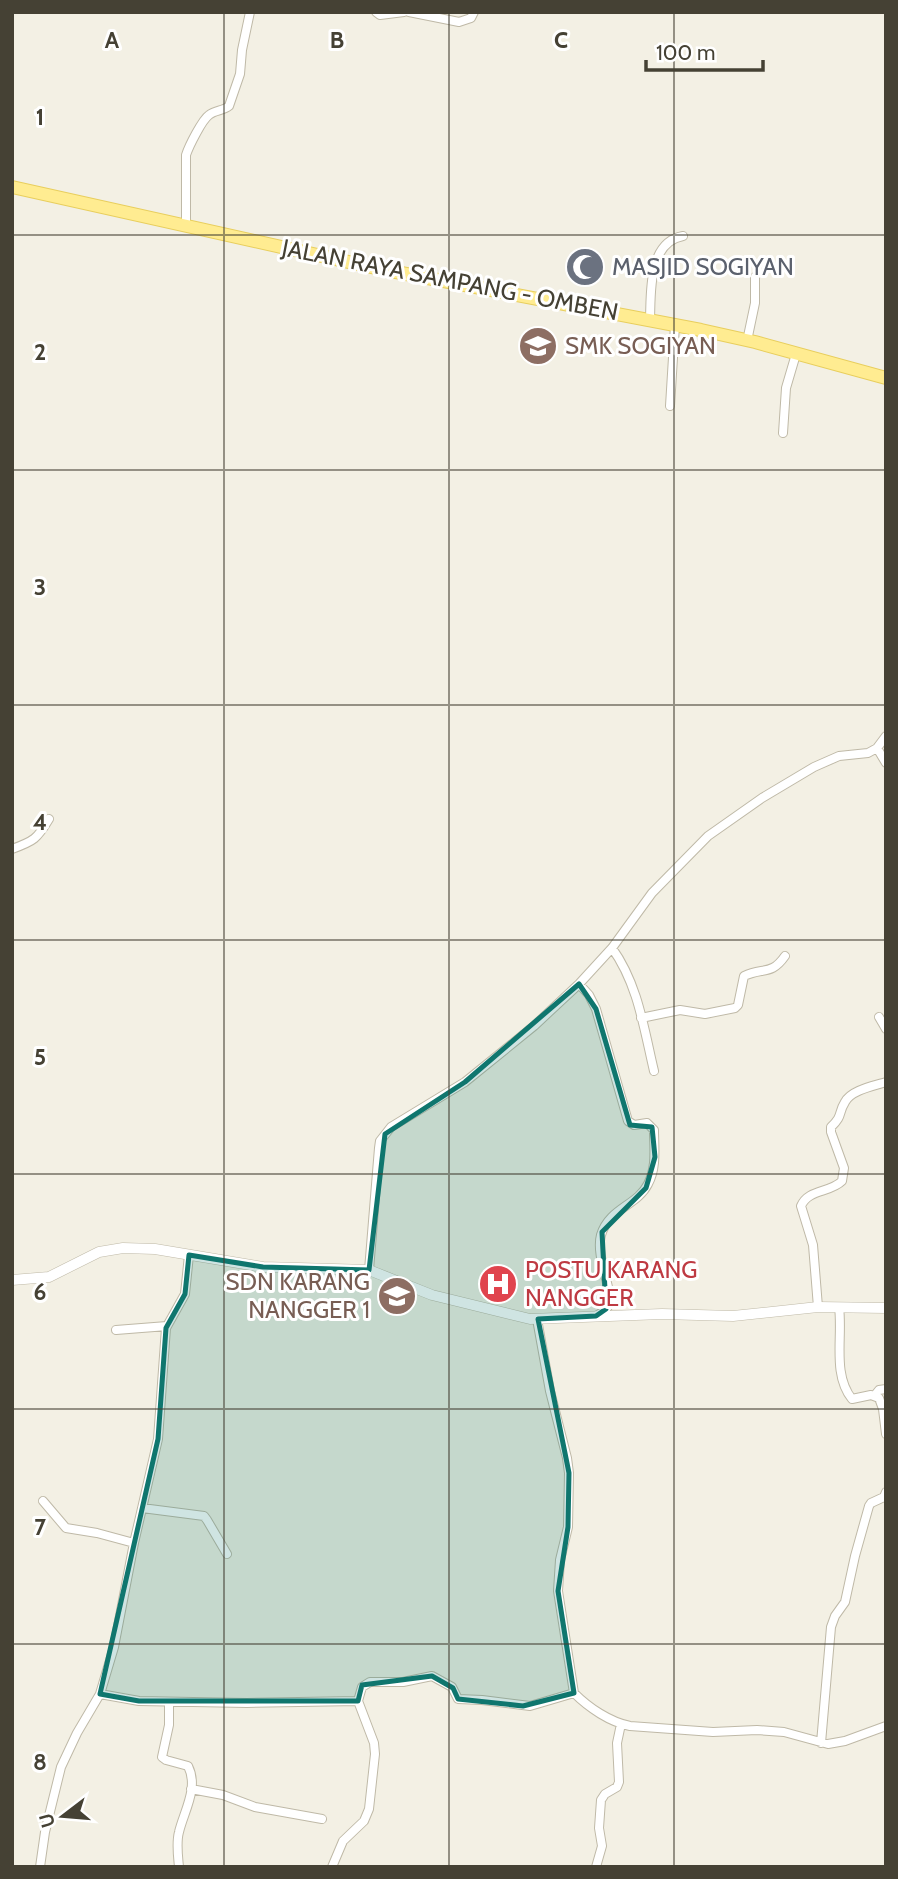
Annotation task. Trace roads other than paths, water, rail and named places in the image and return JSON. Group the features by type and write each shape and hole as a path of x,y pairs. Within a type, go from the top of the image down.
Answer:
{"main road":[{"name":"JALAN RAYA SAMPANG - OMBEN","path":"12,187 391,271 676,324 755,342 886,378"}],"street":[{"path":"186,225 186,155 189,145 207,117 229,106 240,74 250,12"},
{"path":"376,12 380,15 407,12 459,22 471,18 474,12"},
{"path":"650,319 650,287 659,255 669,240 682,236"},
{"path":"747,341 755,303 755,276"},
{"path":"670,406 676,324"},
{"path":"783,433 786,388 796,355"},
{"path":"369,1270 380,1141 391,1127 473,1076 579,985 612,948 652,893 708,836 762,798 814,767 839,756 860,755 877,748 886,736"},
{"path":"877,748 886,763"},
{"path":"12,849 39,835 49,819"},
{"path":"612,948 624,964 631,981 654,1071"},
{"path":"641,1018 680,1010 705,1014 735,1009 740,999 744,976 773,969 785,956"},
{"path":"579,985 589,995 596,1009 628,1121 634,1125 647,1124 654,1130 654,1166 649,1182 637,1197 609,1219 602,1232 599,1250 610,1300 606,1310 596,1315"},
{"path":"879,1017 886,1029"},
{"path":"818,1307 813,1245 801,1206 802,1201 809,1195 833,1188 842,1181 844,1168 831,1127 841,1117 846,1100 854,1094 886,1082"},
{"path":"12,1280 49,1277 94,1253 155,1249 262,1267 369,1270 432,1295 537,1319 596,1315 733,1316 818,1307 886,1308"},
{"path":"40,1867 45,1832 61,1767 100,1694 114,1647 158,1439 165,1335 167,1326 185,1294 189,1255"},
{"path":"839,1307 840,1371 848,1394 853,1399 875,1395 879,1390 886,1389"},
{"path":"537,1319 569,1473 568,1527 560,1560 558,1591 574,1693 590,1707 621,1724 677,1730 784,1732 828,1744 845,1741 886,1726"},
{"path":"116,1330 167,1326"},
{"path":"875,1395 882,1404 886,1434"},
{"path":"821,1743 831,1627 845,1602 871,1503 884,1497 886,1492"},
{"path":"43,1501 66,1528 134,1543"},
{"path":"142,1508 204,1516 227,1554"},
{"path":"332,1867 343,1841 364,1821 369,1809 374,1742 358,1701 360,1690 366,1684 403,1682 428,1676 452,1687 456,1698 530,1706 574,1693"},
{"path":"100,1694 139,1701 169,1702 358,1701"},
{"path":"169,1702 169,1725 162,1757 188,1766 191,1773 186,1813 178,1835 179,1867"},
{"path":"596,1867 602,1846 599,1828 602,1797 617,1787 619,1782 617,1743 621,1724"},
{"path":"191,1789 223,1795 256,1807 323,1819"}],"place":[{"name":"MASJID SOGIYAN","path":"585,267"},
{"name":"SMK SOGIYAN","path":"538,346"},
{"name":"POSTU KARANG NANGGER","path":"498,1284"},
{"name":"SDN KARANG NANGGER 1","path":"397,1296"}]}
